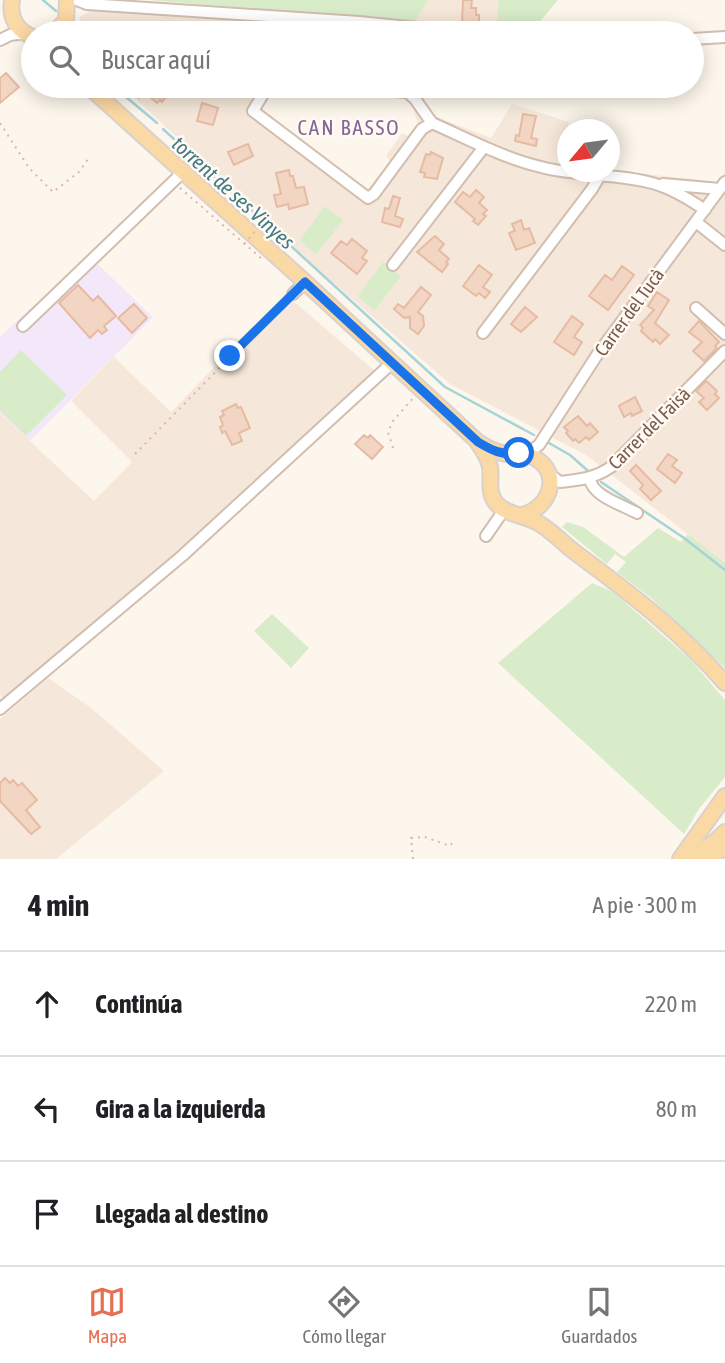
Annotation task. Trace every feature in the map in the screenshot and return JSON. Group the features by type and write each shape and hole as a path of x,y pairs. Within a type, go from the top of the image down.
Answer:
{"main road":[{"path":"62,21 67,0"},
{"path":"0,4 12,11 21,30"},
{"path":"100,98 180,178 305,282 478,442 489,449 519,454 550,472 551,483 545,520 549,530"},
{"path":"478,442 488,459 492,495 503,510 522,515 549,530 659,616 725,683"},
{"path":"491,476 502,459 519,454"},
{"path":"522,515 530,513 547,498"},
{"path":"681,859 725,796"},
{"path":"681,859 712,844 725,832"},
{"path":"705,859 725,848"}],"street":[{"path":"68,21 86,2 294,21"},
{"path":"0,39 12,11"},
{"path":"0,39 21,35"},
{"path":"704,38 725,37"},
{"path":"261,98 253,111 365,197 374,194 422,129 432,123"},
{"path":"414,98 432,123 484,147 538,167 557,170"},
{"path":"393,265 484,147"},
{"path":"23,326 180,178"},
{"path":"620,179 722,186"},
{"path":"483,333 596,182"},
{"path":"652,183 672,190 705,210"},
{"name":"Carrer del Tucà","path":"519,454 539,445 597,355 722,186"},
{"path":"696,222 725,245"},
{"path":"293,294 305,282"},
{"path":"696,308 725,334"},
{"name":"Carrer del Faisà","path":"550,472 590,479 611,467 725,351"},
{"path":"0,709 182,555 393,362"},
{"path":"539,445 550,472"},
{"path":"590,479 591,485 598,492 638,513"},
{"path":"486,536 503,510"}],"path":[{"path":"0,123 29,168 53,192 79,172 88,159"},
{"path":"180,178 257,255"},
{"path":"244,244 258,228"},
{"path":"135,454 293,294"},
{"path":"393,448 388,432 393,421 422,388"},
{"path":"413,859 411,838 425,837 450,846 454,841"}],"shaded area":[{"path":"428,0 499,0 497,21 416,21"},
{"path":"94,10 244,21 80,21 79,17"},
{"path":"135,98 265,98 260,105 260,112 363,190 368,189 390,161 386,156 402,133 408,136 418,124 413,108 406,98 423,98 434,116 491,138 512,104 560,119 557,119 557,182 620,182 620,171 718,182 725,172 725,563 586,455 450,384 313,265"},
{"path":"88,255 153,317 30,441 0,413 0,337"},
{"path":"285,294 375,371 160,568 5,700 0,695 0,413 94,501 132,462 71,401 114,357 171,412"},
{"path":"48,678 90,707 164,771 56,859 0,859 0,719"}],"green space":[{"path":"148,0 428,0 416,21"},
{"path":"499,0 558,0 540,21 497,21"},
{"path":"325,206 343,220 316,255 300,240"},
{"path":"383,262 401,276 374,311 358,296"},
{"path":"21,350 67,395 26,436 0,411 0,372"},
{"path":"567,522 583,527 624,557 658,528 681,542 688,534 725,563 725,668 651,598 617,572 626,562 615,554 607,564 562,527"},
{"path":"592,583 613,592 690,659 725,700 725,777 699,809 684,834 498,663"},
{"path":"272,614 309,648 291,668 254,631"}],"building":[{"path":"463,0 472,0 471,8 476,8 479,21 462,21"},
{"path":"6,73 19,87 0,103 0,78"},
{"path":"151,98 165,98 162,102 160,100 157,103"},
{"path":"202,103 218,108 213,125 197,121"},
{"path":"523,114 536,116 531,138 537,139 536,146 515,141 516,135 519,136"},
{"path":"248,144 253,156 234,165 228,152"},
{"path":"431,152 443,158 437,179 424,177 425,173 420,172 426,154 430,155"},
{"path":"289,170 296,188 304,187 308,204 289,209 288,204 277,207 274,195 281,194 276,173"},
{"path":"476,190 484,197 479,203 487,210 483,214 486,216 478,225 473,221 475,219 455,202 463,192 470,197"},
{"path":"393,196 400,198 395,216 403,219 400,227 382,222 385,208 389,209"},
{"path":"521,220 524,230 529,228 535,243 516,250 509,233 515,231 512,224"},
{"path":"435,236 444,244 439,250 449,259 442,272 417,252"},
{"path":"352,239 367,251 362,258 367,261 357,274 331,253 341,241 347,245"},
{"path":"479,265 492,275 483,287 490,292 485,298 479,293 476,296 463,286"},
{"path":"622,266 634,275 608,310 589,296 605,275 612,280"},
{"path":"78,285 93,301 98,296 116,316 104,326 107,330 102,334 98,330 90,338 59,303"},
{"path":"421,287 431,295 418,312 423,316 424,326 418,334 410,328 410,317 404,318 394,309 398,304 404,308"},
{"path":"657,292 669,300 655,323 669,335 660,344 655,339 653,342 641,331 643,328 640,325 654,310 648,306"},
{"path":"134,304 147,318 132,333 118,318"},
{"path":"525,307 537,317 521,332 511,324"},
{"path":"572,316 583,324 574,337 582,342 574,355 554,342"},
{"path":"699,321 719,342 715,346 717,348 704,361 693,351 702,342 689,332"},
{"path":"706,381 717,391 715,394 719,398 707,410 699,402 704,398 696,391"},
{"path":"635,397 642,411 624,417 619,406"},
{"path":"236,404 238,408 241,407 250,428 239,433 242,441 232,445 225,431 222,433 220,417 224,415 222,411"},
{"path":"578,416 587,426 590,423 598,432 589,440 586,437 579,443 575,439 573,441 564,427"},
{"path":"364,435 368,438 370,435 383,447 372,459 355,444"},
{"path":"668,454 677,460 672,466 682,473 675,483 657,469"},
{"path":"636,465 661,491 651,500 640,489 643,485 630,471"},
{"path":"5,778 10,783 13,780 18,786 22,783 37,800 26,810 40,827 31,834 0,801 0,783"}],"waterway":[{"name":"torrent de ses Vinyes","path":"43,0 56,11"},
{"name":"torrent de ses Vinyes","path":"127,98 157,123"},
{"name":"torrent de ses Vinyes","path":"163,129 445,387 534,435"},
{"name":"torrent de ses Vinyes","path":"549,443 570,455 587,470"},
{"name":"torrent de ses Vinyes","path":"601,482 684,538 725,570"}],"district":[{"name":"CAN BASSO","path":"349,128"}],"route":[{"path":"230,356 305,282 478,442 497,452 511,455 519,453"}]}
